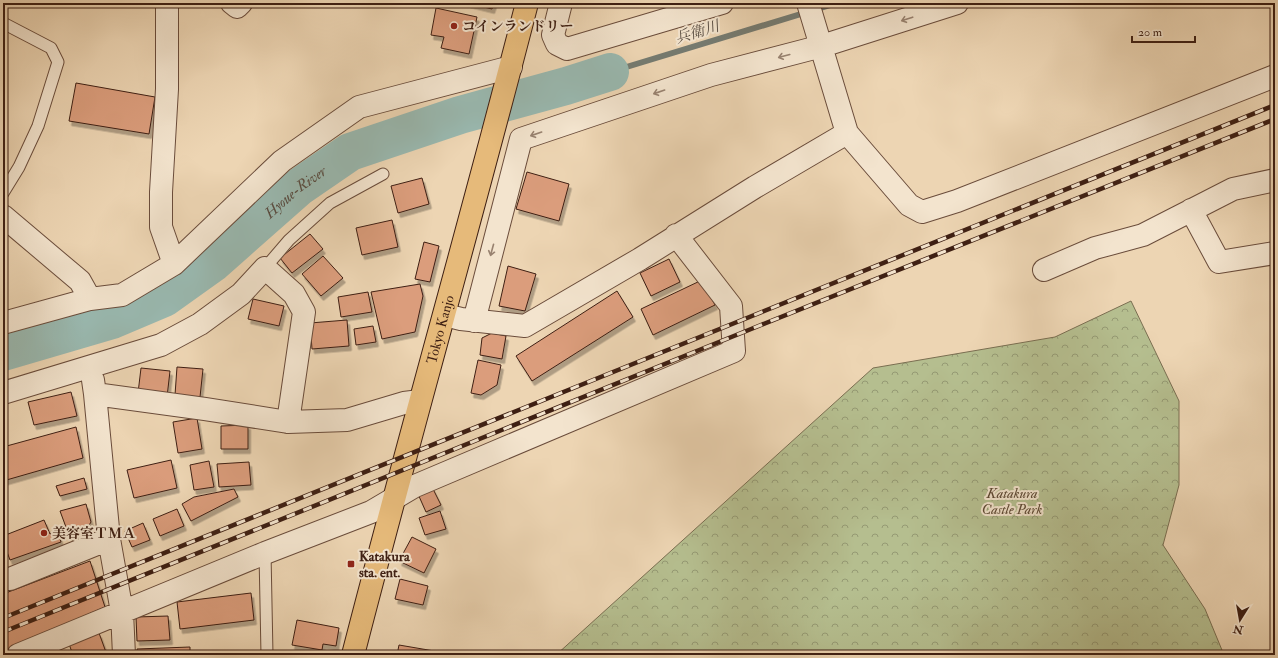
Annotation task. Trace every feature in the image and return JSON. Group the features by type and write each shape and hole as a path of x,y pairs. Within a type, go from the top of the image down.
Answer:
{"highway":[{"name":"Tokyo Kanjo","path":"353,655 394,497 445,315 527,3"}],"street":[{"path":"167,3 167,89 161,192 161,220 174,264"},
{"path":"232,3 237,7 241,3"},
{"path":"561,3 553,35 558,44 567,49 722,3"},
{"path":"808,3 847,133 909,205 922,212 957,201 1275,76"},
{"path":"474,321 521,140 711,75 822,46 957,3"},
{"path":"3,322 90,299 122,295 174,264 282,161 359,107 508,76"},
{"path":"445,315 474,321 525,326 640,259 676,235 847,133"},
{"path":"1044,270 1095,248 1143,235 1233,189 1275,180"},
{"path":"1191,210 1219,262 1275,253"},
{"path":"3,216 80,281 90,299"},
{"path":"18,655 265,553 371,512 394,497 415,486 734,351 732,306 676,235"},
{"path":"3,393 90,368 161,345 200,324 241,294 264,268 294,294 304,312 288,422"},
{"path":"90,368 95,394 109,539 122,612 124,655"},
{"path":"95,394 288,422 347,420 404,403 420,401"},
{"path":"3,579 10,579 109,539"}],"lane":[{"path":"3,23 50,48 58,62 38,126 20,167 3,194"},
{"path":"264,268 288,240 330,203 383,174"},
{"path":"265,553 267,655"}],"green space":[{"name":"Katakura Castle Park","path":"1131,301 1179,401 1179,485 1163,545 1205,609 1224,655 556,655 873,368 1055,337"}],"building":[{"path":"468,3 494,3 492,9"},
{"name":"コインランドリー","path":"436,8 477,17 469,54 441,48 444,37 431,35"},
{"path":"76,83 155,97 149,134 69,121"},
{"path":"527,172 569,184 559,221 516,209"},
{"path":"422,178 429,204 398,213 391,186"},
{"path":"392,220 398,247 362,255 356,228"},
{"path":"310,234 323,249 292,273 280,258"},
{"path":"424,242 439,246 430,282 415,279"},
{"path":"323,256 343,278 321,296 302,274"},
{"path":"669,259 680,282 651,296 640,273"},
{"path":"508,266 536,274 525,311 499,306"},
{"path":"702,280 715,305 653,335 641,309"},
{"path":"420,284 423,296 415,332 382,339 371,292"},
{"path":"617,291 633,317 532,381 516,356"},
{"path":"368,292 372,312 341,317 338,297"},
{"path":"253,299 284,306 279,326 248,319"},
{"path":"347,320 349,346 312,349 310,323"},
{"path":"373,326 376,342 356,345 354,329"},
{"path":"492,333 506,336 502,359 480,355 482,338"},
{"path":"478,360 501,365 497,385 481,395 471,393"},
{"path":"177,367 203,369 200,397 175,395"},
{"path":"141,368 170,371 167,397 138,393"},
{"path":"71,392 77,416 34,425 28,402"},
{"path":"197,418 202,449 178,453 173,422"},
{"path":"248,425 248,449 221,449 221,426"},
{"path":"76,427 83,458 3,481 3,447"},
{"path":"171,460 177,488 134,498 127,470"},
{"path":"209,461 214,487 194,490 190,465"},
{"path":"249,462 251,485 219,487 217,464"},
{"path":"84,478 87,489 60,496 56,486"},
{"path":"432,487 441,505 426,512 418,494"},
{"path":"234,489 238,497 191,521 182,504 194,497"},
{"path":"86,504 91,522 83,535 70,538 60,511"},
{"path":"177,509 184,526 160,536 153,519"},
{"path":"440,511 446,529 425,535 419,518"},
{"path":"44,520 50,534 58,532 61,542 10,560 3,541 3,536"},
{"path":"143,523 150,540 132,547 125,531"},
{"path":"412,537 436,549 424,573 399,561"},
{"path":"90,561 105,607 3,651 3,594"},
{"path":"400,579 428,586 423,605 395,599"},
{"path":"251,593 254,620 180,629 177,602"},
{"path":"168,616 170,640 137,641 136,617"},
{"path":"297,620 339,628 336,646 323,644 322,650 292,645"},
{"path":"99,633 107,655 73,655 69,644"},
{"path":"399,645 440,652 439,655 397,655"},
{"path":"190,647 190,655 138,655 137,649"}],"waterway":[{"name":"兵衛川","path":"610,72 837,3"},
{"name":"Hyoue-River","path":"3,352 112,320 164,298 213,263 299,187 350,152 460,115 566,86 610,72"}],"railway":[{"path":"3,618 1275,105"},
{"path":"3,632 761,325 1275,119"}],"place":[{"name":"コインランドリー","path":"454,26"},
{"name":"美容室ＴＭＡ","path":"44,533"},
{"name":"Katakura sta. ent.","path":"351,564"}]}
